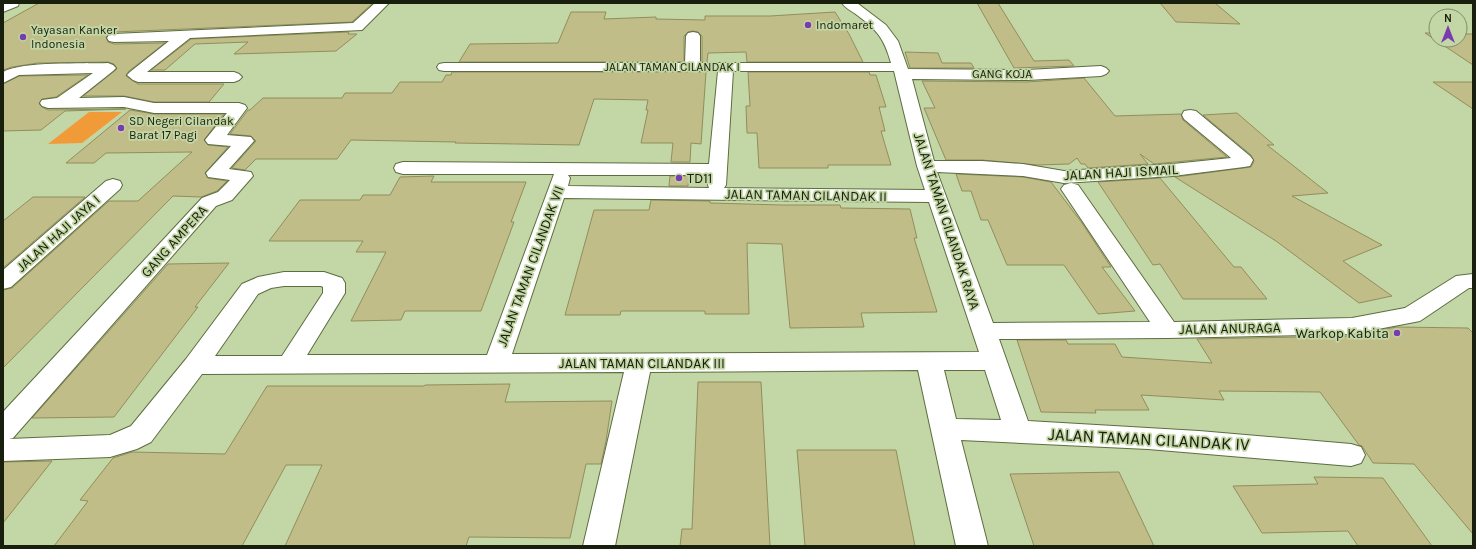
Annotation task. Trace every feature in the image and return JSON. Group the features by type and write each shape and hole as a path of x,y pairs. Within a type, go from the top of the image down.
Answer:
{"street":[{"path":"3,8 13,3"},
{"path":"114,38 357,28 383,3"},
{"name":"JALAN TAMAN CILANDAK RAYA","path":"848,3 880,28 893,45 926,166 1018,431"},
{"path":"183,36 135,75 138,77 234,77 202,106"},
{"path":"692,67 693,36"},
{"name":"JALAN TAMAN CILANDAK I","path":"444,67 726,67 901,70"},
{"path":"716,194 726,67"},
{"path":"3,78 15,71 108,68 103,73"},
{"name":"GANG KOJA","path":"901,70 1027,75 1101,71"},
{"path":"103,73 138,72"},
{"name":"GANG AMPERA","path":"3,430 209,202 225,196 244,176 215,173 245,141 214,140 239,108 202,106 154,108 124,102 54,102 103,73"},
{"name":"JALAN HAJI ISMAIL","path":"926,166 982,167 1023,170 1064,177 1173,170 1243,163 1245,161 1190,115"},
{"name":"JALAN TAMAN CILANDAK II","path":"403,168 718,170"},
{"name":"JALAN TAMAN CILANDAK VII","path":"496,364 565,169"},
{"name":"JALAN HAJI JAYA I","path":"3,282 113,185"},
{"name":"JALAN ANURAGA","path":"1071,189 1168,330"},
{"name":"JALAN TAMAN CILANDAK II","path":"556,192 936,196"},
{"path":"3,450 110,446 127,441 141,434 195,366 250,289 266,282 284,279 324,279 334,283 334,294 289,366"},
{"name":"JALAN ANURAGA","path":"984,331 1168,330 1359,325 1412,315 1464,281 1473,281"},
{"name":"JALAN TAMAN CILANDAK III","path":"195,366 994,361"},
{"path":"930,362 972,546"},
{"path":"599,546 639,363"},
{"name":"JALAN TAMAN CILANDAK IV","path":"946,429 1018,431 1232,443 1351,454"}],"shaded area":[{"path":"89,112 122,112 82,143 48,144"}],"building":[{"path":"39,3 373,3 352,22 114,32 109,34 106,37 108,42 114,44 165,43 129,71 126,76 138,84 224,84 209,102 154,102 124,96 83,96 117,69 114,64 108,62 38,63 3,70 3,23"},
{"path":"977,3 998,3 1034,61 1069,60 1074,66 1014,68"},
{"path":"1160,3 1215,3 1240,24 1176,22"},
{"path":"571,12 606,12 604,19 656,17 656,19 705,20 705,16 770,16 835,12 849,34 863,62 747,62 746,52 708,53 707,62 702,62 702,36 698,32 693,31 688,32 684,36 684,62 459,62 470,44 558,43"},
{"path":"349,32 348,34 357,34 336,51 234,54 248,42 195,44 165,70 151,70 191,39"},
{"path":"1468,34 1473,34 1473,65 1448,48 1468,48"},
{"path":"905,52 938,53 942,63 971,63 974,68 910,68"},
{"path":"452,72 706,72 701,144 691,143 690,162 671,162 673,143 641,143 648,110 646,110 648,100 594,99 579,145 351,140 337,159 256,159 245,170 232,168 256,141 251,136 230,134 248,110 250,110 263,98 342,98 345,93 392,93 400,82 442,82 446,75 451,75"},
{"path":"748,72 869,72 870,75 876,75 886,107 879,107 885,131 881,131 891,165 828,165 828,168 759,168 757,133 747,133 746,106 750,106"},
{"path":"88,75 56,97 42,99 39,104 48,110 126,109 65,111 41,130 3,131 3,84 19,76"},
{"path":"1084,78 1115,116 1181,114 1183,120 1227,157 1154,164 1140,154 1148,164 1088,168 1085,164 1081,164 1077,158 1069,164 1038,165 982,160 946,160 924,108 935,108 922,81 1027,82"},
{"path":"1433,82 1473,82 1473,109"},
{"path":"130,110 154,114 224,114 204,140 208,145 228,147 205,173 208,178 227,181 217,191 201,197 173,196 3,368 3,290 12,288 109,201 138,201 192,152 106,153 94,163 66,163"},
{"path":"1237,113 1274,145 1267,145 1328,193 1292,196 1382,245 1343,261 1392,296 1359,303 1276,241 1175,177 1251,167 1254,161 1251,155 1203,115"},
{"path":"956,174 1023,177 1051,182 1082,223 1111,267 1102,267 1135,311 1098,314 1064,265 1007,265 988,220 981,220 971,191 962,191"},
{"path":"434,176 431,182 526,182 511,222 514,222 481,311 405,311 401,320 351,321 386,252 356,252 363,241 269,241 300,200 360,200 363,195 390,195 400,177"},
{"name":"TD11","path":"670,176 689,176 688,186 669,186"},
{"path":"1160,178 1234,267 1241,267 1267,299 1183,299 1160,264 1153,265 1098,182"},
{"path":"33,197 85,197 3,268 3,221"},
{"path":"651,200 710,201 710,203 782,205 840,205 841,208 910,209 917,238 914,238 937,312 861,313 864,327 790,328 782,244 747,243 749,314 705,314 705,311 621,311 620,315 565,315 594,210 649,210"},
{"path":"229,263 195,307 198,307 114,417 32,418 168,264"},
{"path":"1397,327 1468,328 1473,333 1473,534 1414,464 1373,463 1362,446 1359,445 1320,392 1219,391 1224,400 1141,395 1149,410 1095,410 1096,413 1041,412 1017,340 1066,340 1068,344 1115,344 1122,357 1212,363 1197,339 1350,336 1385,337 1380,330"},
{"path":"698,382 761,382 770,546 680,546 682,529 692,529"},
{"path":"510,384 505,402 612,401 601,464 586,464 570,538 469,537 466,546 285,546 322,465 286,465 242,546 54,546 88,501 80,500 113,458 132,452 225,454 267,386 424,386"},
{"path":"797,450 896,450 915,546 805,546"},
{"path":"52,461 3,523 3,462"},
{"path":"1119,472 1154,546 1034,546 1010,474"},
{"path":"1314,477 1383,478 1432,546 1358,546 1348,531 1262,533 1233,486 1318,484"}],"place":[{"name":"Indomaret","path":"808,25"},
{"name":"Yayasan Kanker Indonesia","path":"23,37"},
{"name":"SD Negeri Cilandak Barat 17 Pagi","path":"121,128"},
{"name":"TD11","path":"679,178"},
{"name":"Warkop Kabita","path":"1397,333"}]}
